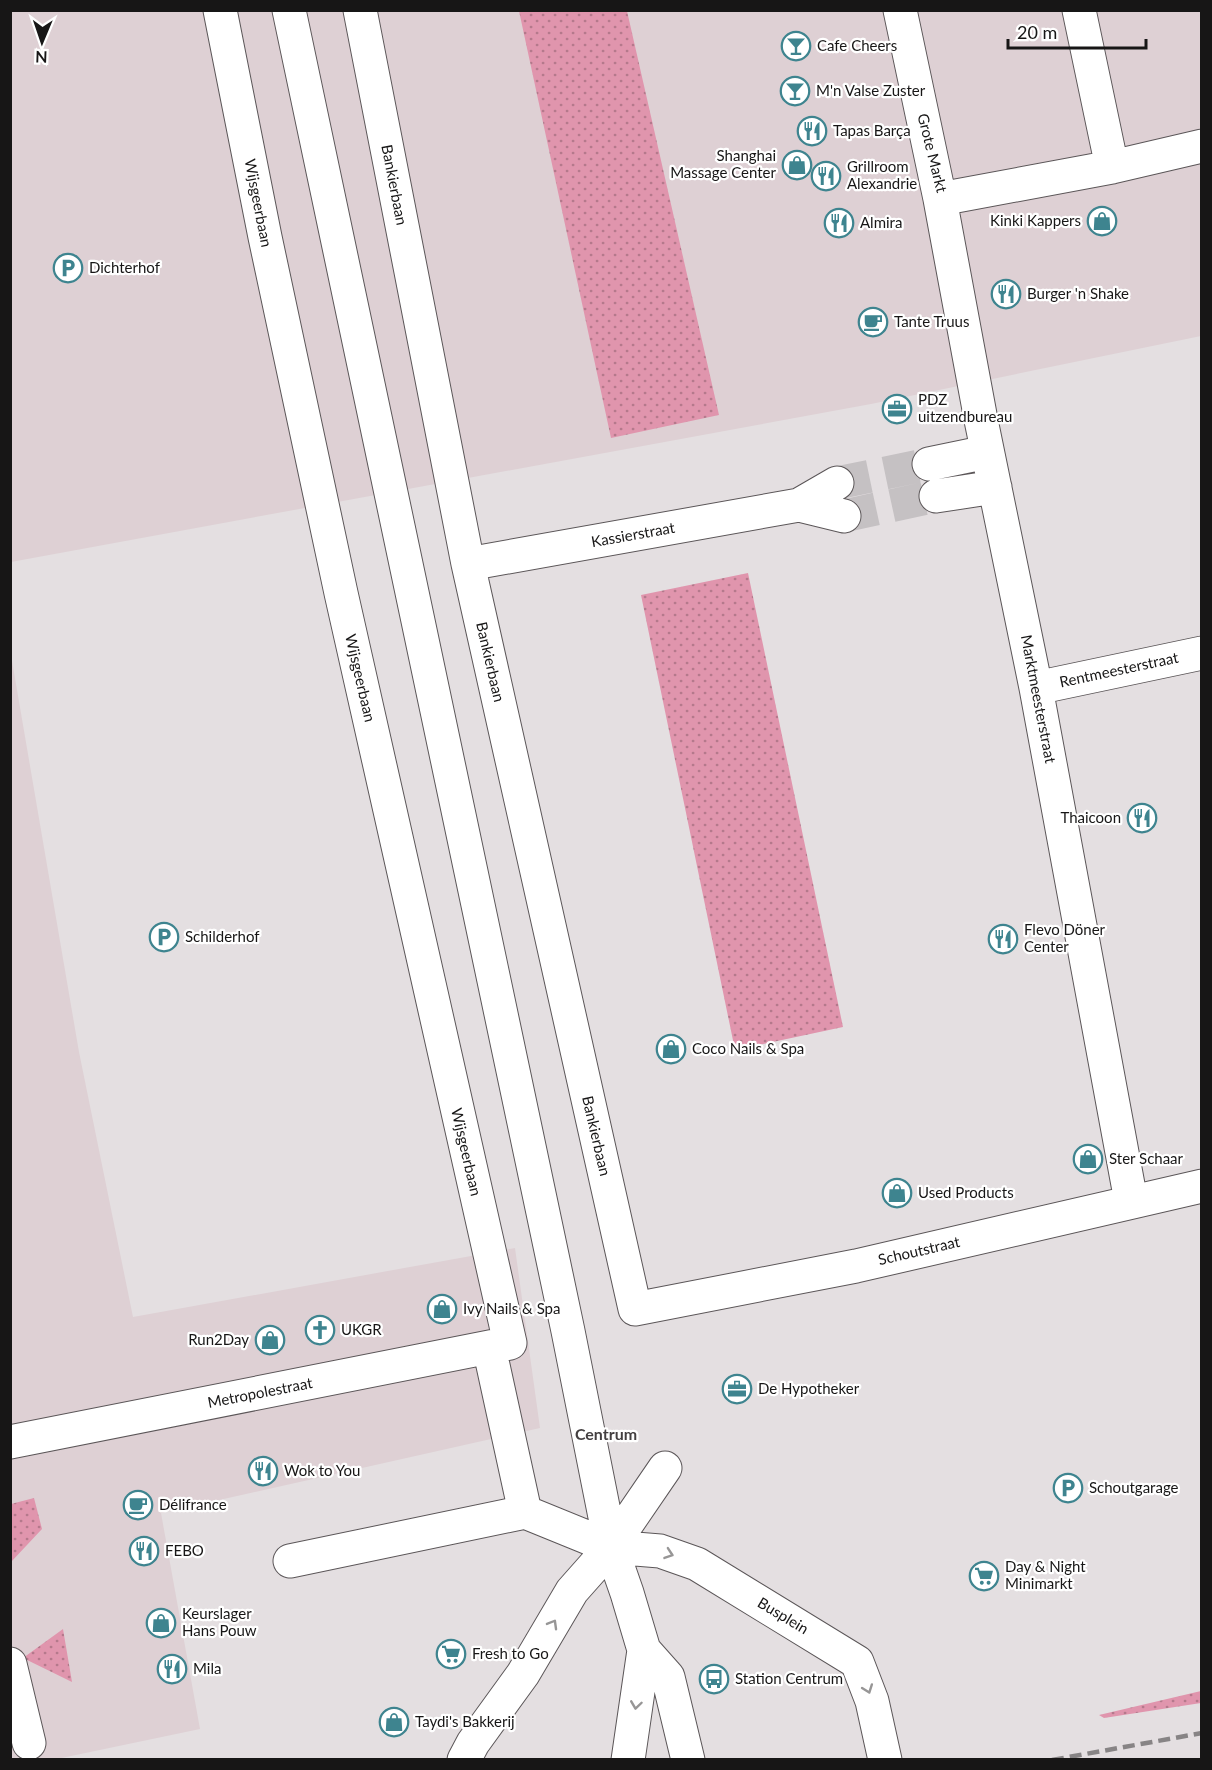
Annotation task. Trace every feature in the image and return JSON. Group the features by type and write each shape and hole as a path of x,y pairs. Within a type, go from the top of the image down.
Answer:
{"street":[{"name":"Wijsgeerbaan","path":"220,10 265,237 500,1345"},
{"path":"290,10 563,1308 611,1547 644,1650 628,1760"},
{"name":"Bankierbaan","path":"360,10 468,564 635,1309"},
{"name":"Grote Markt","path":"900,10 940,198 1112,167 1202,146"},
{"path":"1079,10 1112,167"},
{"name":"Marktmeesterstraat","path":"940,198 987,452 1036,688 1131,1201"},
{"path":"929,464 987,452"},
{"name":"Kassierstraat","path":"468,564 799,505 837,483"},
{"path":"936,496 995,487"},
{"name":"Kassierstraat","path":"799,505 844,516"},
{"name":"Rentmeesterstraat","path":"1036,688 1202,653"},
{"name":"Schoutstraat","path":"635,1309 856,1266 1202,1186"},
{"name":"Metropolestraat","path":"10,1442 500,1345"},
{"path":"290,1561 525,1512 500,1345"},
{"path":"464,1760 473,1743 524,1674 572,1591 611,1547 665,1468"},
{"name":"Busplein","path":"525,1512 611,1547 660,1551 697,1564 857,1662 871,1695 885,1760"},
{"path":"644,1650 668,1677 688,1760"},
{"path":"10,1664 29,1743"}],"shaded area":[{"path":"11,11 1201,11 1201,336 871,404 11,562"},
{"path":"519,11 627,11 719,415 611,438"},
{"path":"748,573 843,1027 735,1050 641,595"},
{"path":"10,649 79,1052 133,1317 515,1248 540,1428 161,1513 200,1729 52,1760 10,1759"},
{"path":"34,1498 42,1529 11,1562 11,1504"},
{"path":"63,1629 72,1682 23,1658"},
{"path":"1201,1691 1201,1703 1104,1718 1099,1715"}],"tunnel":[{"path":"837,483 929,464"},
{"path":"844,516 936,496"}],"railway":[{"path":"1052,1760 1202,1733"}],"place":[{"name":"Cafe Cheers","path":"796,46"},
{"name":"M'n Valse Zuster","path":"795,91"},
{"name":"Tapas Barça","path":"812,131"},
{"name":"Shanghai Massage Center","path":"797,165"},
{"name":"Grillroom Alexandrie","path":"826,176"},
{"name":"Kinki Kappers","path":"1102,221"},
{"name":"Almira","path":"839,223"},
{"name":"Dichterhof","path":"68,268"},
{"name":"Burger 'n Shake","path":"1006,294"},
{"name":"Tante Truus","path":"873,322"},
{"name":"PDZ uitzendbureau","path":"897,409"},
{"name":"Thaicoon","path":"1142,818"},
{"name":"Schilderhof","path":"164,937"},
{"name":"Flevo Döner Center","path":"1003,939"},
{"name":"Coco Nails & Spa","path":"671,1049"},
{"name":"Ster Schaar","path":"1088,1159"},
{"name":"Used Products","path":"897,1193"},
{"name":"Ivy Nails & Spa","path":"442,1309"},
{"name":"UKGR","path":"320,1330"},
{"name":"Run2Day","path":"270,1340"},
{"name":"De Hypotheker","path":"737,1389"},
{"name":"Wok to You","path":"263,1471"},
{"name":"Schoutgarage","path":"1068,1488"},
{"name":"Délifrance","path":"138,1505"},
{"name":"FEBO","path":"144,1551"},
{"name":"Day & Night Minimarkt","path":"984,1576"},
{"name":"Keurslager Hans Pouw","path":"161,1623"},
{"name":"Fresh to Go","path":"451,1654"},
{"name":"Mila","path":"172,1669"},
{"name":"Station Centrum","path":"714,1679"},
{"name":"Taydi's Bakkerij","path":"394,1722"}],"district":[{"name":"Centrum","path":"606,1434"}]}
